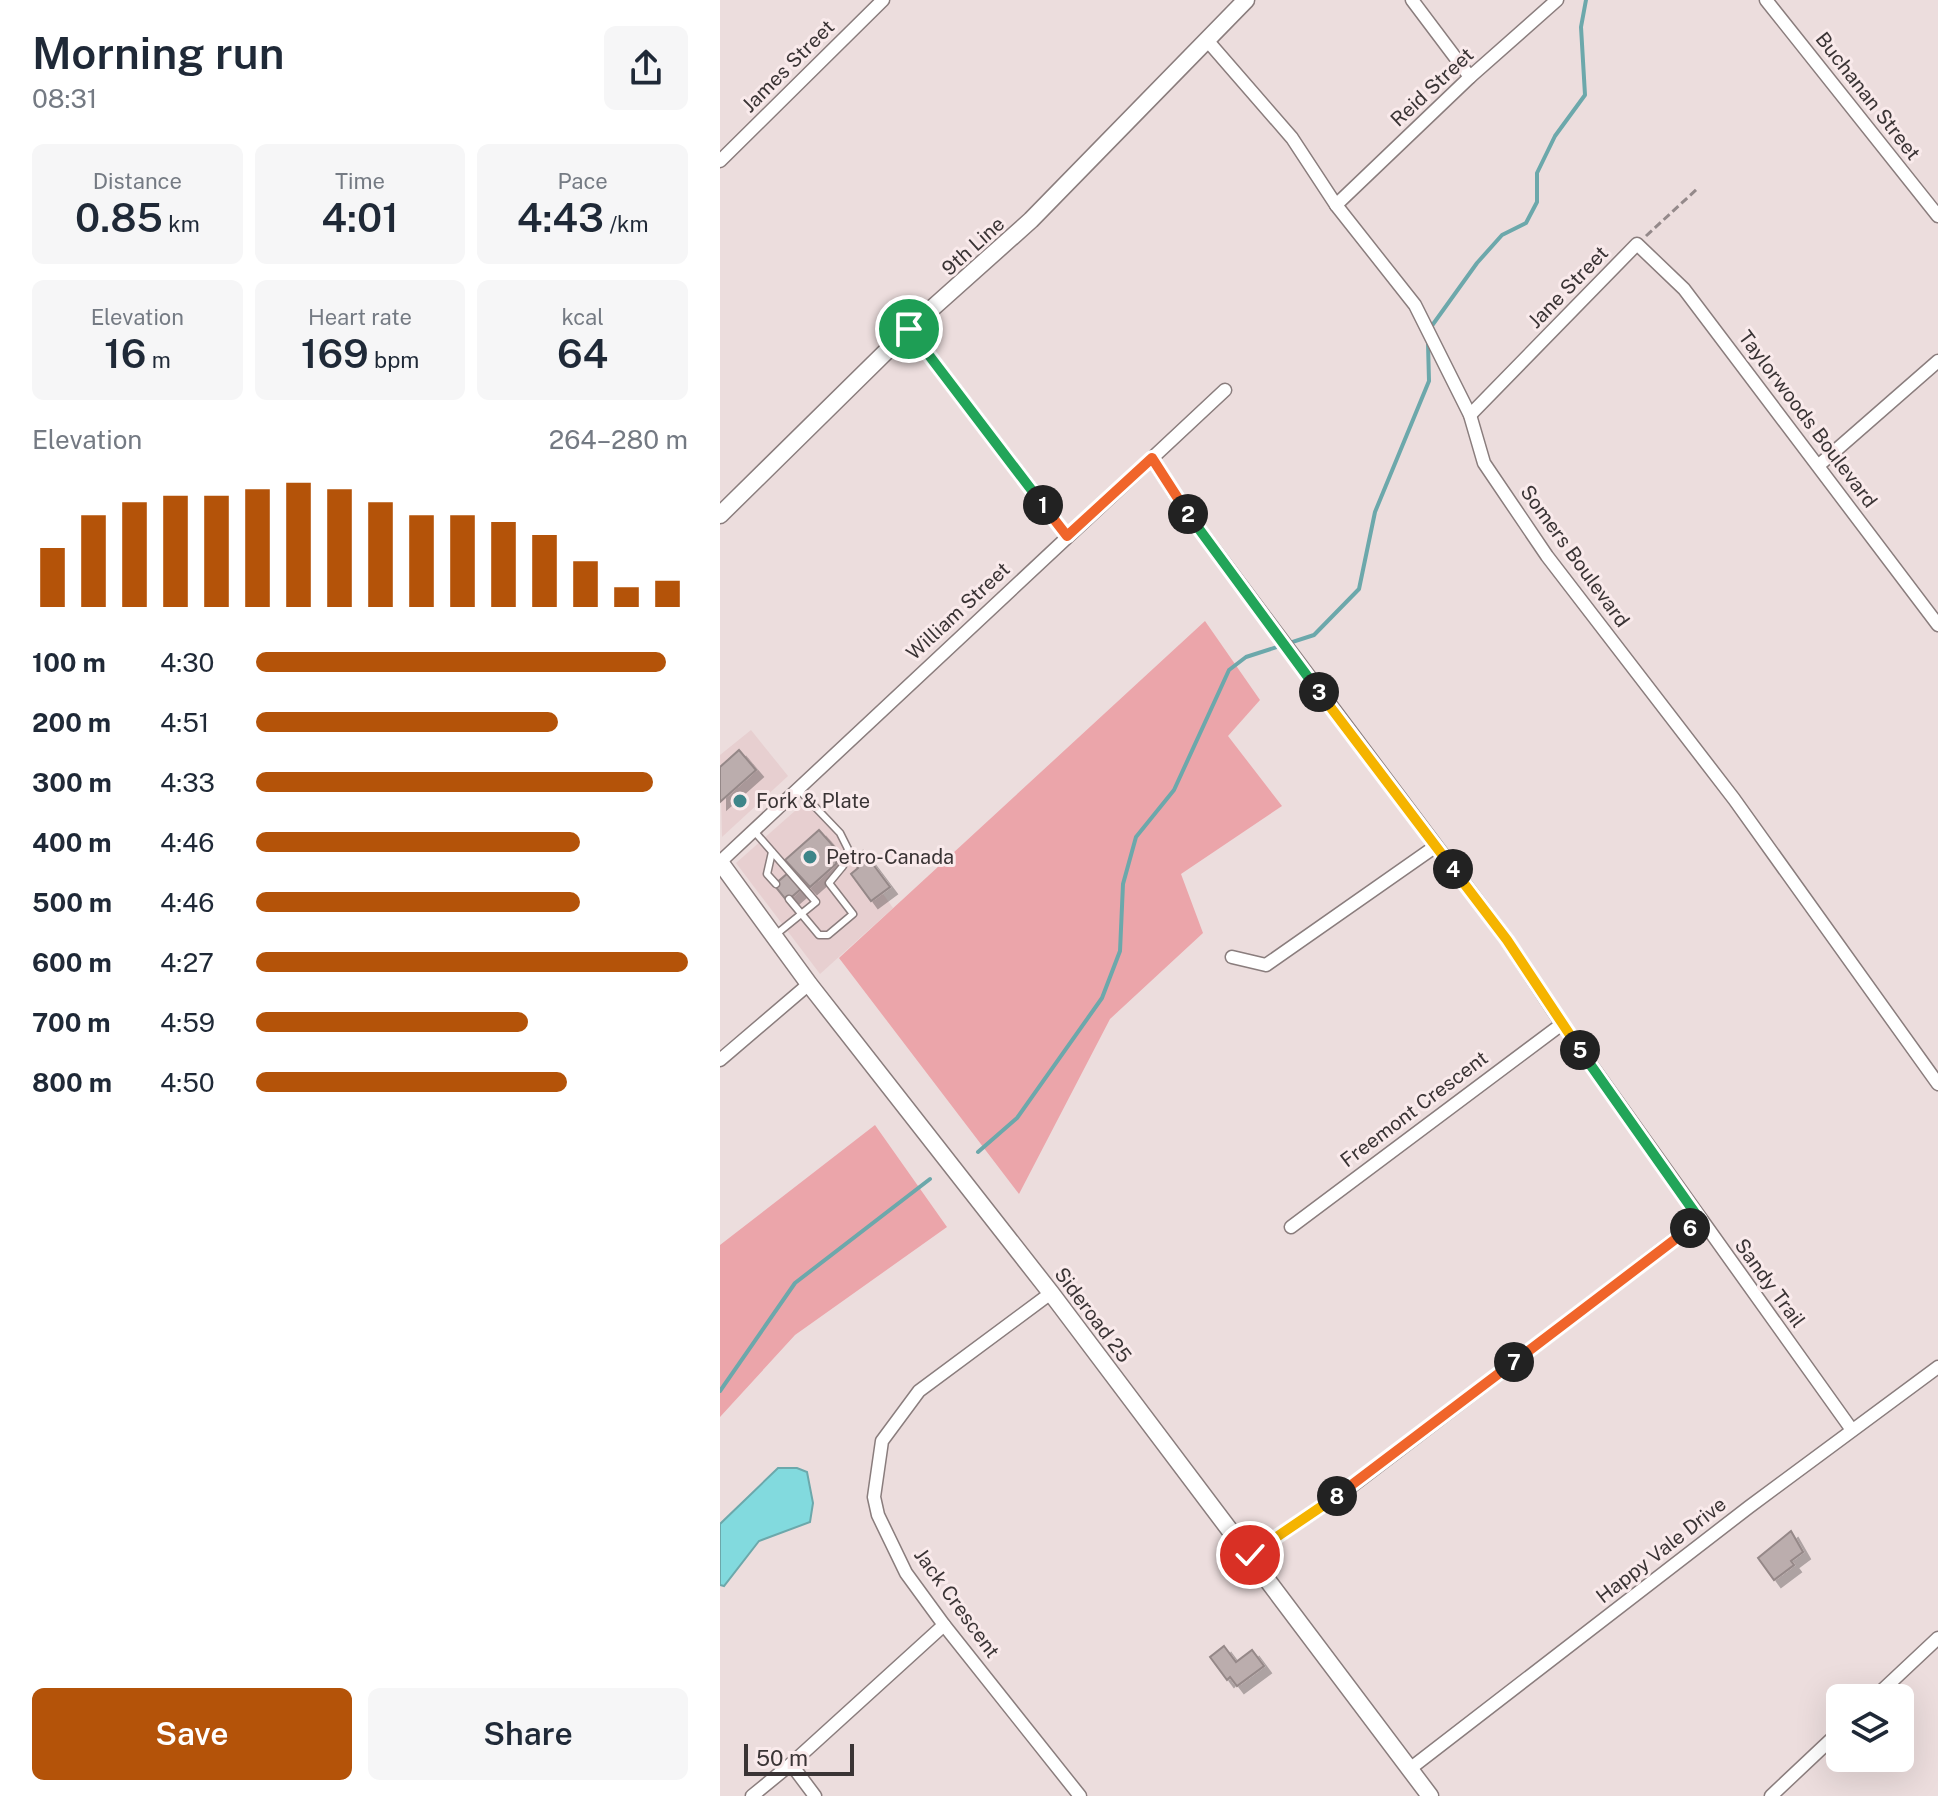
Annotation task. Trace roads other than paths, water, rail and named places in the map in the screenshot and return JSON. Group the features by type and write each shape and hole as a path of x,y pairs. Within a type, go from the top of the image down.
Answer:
{"main road":[{"name":"9th Line","path":"720,515 909,329 1031,220 1246,0"},
{"name":"Sideroad 25","path":"720,862 809,984 1051,1293 1430,1796"}],"street":[{"name":"James Street","path":"720,161 883,0"},
{"path":"1412,0 1470,77"},
{"name":"Reid Street","path":"1336,205 1470,77 1557,0"},
{"name":"Buchanan Street","path":"1766,0 1938,216"},
{"name":"Somers Boulevard","path":"1206,39 1292,138 1336,205 1415,305 1470,415 1484,463 1547,556 1734,799 1938,1084"},
{"name":"Jane Street","path":"1470,415 1637,244"},
{"name":"Taylorwoods Boulevard","path":"1637,244 1684,289 1938,625"},
{"path":"909,329 1067,536"},
{"path":"1819,465 1938,361"},
{"name":"William Street","path":"720,862 1225,390"},
{"name":"Sandy Trail","path":"1152,458 1185,510 1507,940 1562,1024 1852,1430"},
{"path":"1232,957 1266,965 1436,846"},
{"path":"720,1060 809,984"},
{"name":"Freemont Crescent","path":"1291,1227 1562,1024"},
{"path":"1250,1555 1352,1486 1700,1220"},
{"name":"Jack Crescent","path":"1051,1293 919,1391 882,1441 874,1497 878,1515 906,1573 1080,1796"},
{"name":"Happy Vale Drive","path":"1411,1768 1938,1367"},
{"path":"752,1796 944,1625"},
{"path":"1889,1684 1938,1638"},
{"path":"1771,1796 1826,1744"},
{"path":"791,1764 815,1796"}],"lane":[{"path":"789,899 819,935 828,935 853,914 829,883 843,866 848,849 840,833 798,789"},
{"path":"754,831 816,902 774,936"},
{"path":"772,852 767,874 776,884"}],"water":[{"path":"778,1468 797,1468 807,1472 813,1503 810,1522 759,1541 724,1586 720,1585 720,1524"}],"waterway":[{"path":"1431,327 1477,263 1502,235 1526,223 1537,202 1537,173 1555,136 1585,95 1581,27 1586,0"},
{"path":"978,1152 1017,1118 1102,998 1120,951 1123,884 1136,837 1174,790 1229,670 1246,657 1314,635 1359,589 1375,512 1429,381 1428,343"},
{"path":"720,1391 795,1283 930,1179"}],"place":[{"name":"Fork & Plate","path":"740,801"},
{"name":"Petro-Canada","path":"810,857"}]}
